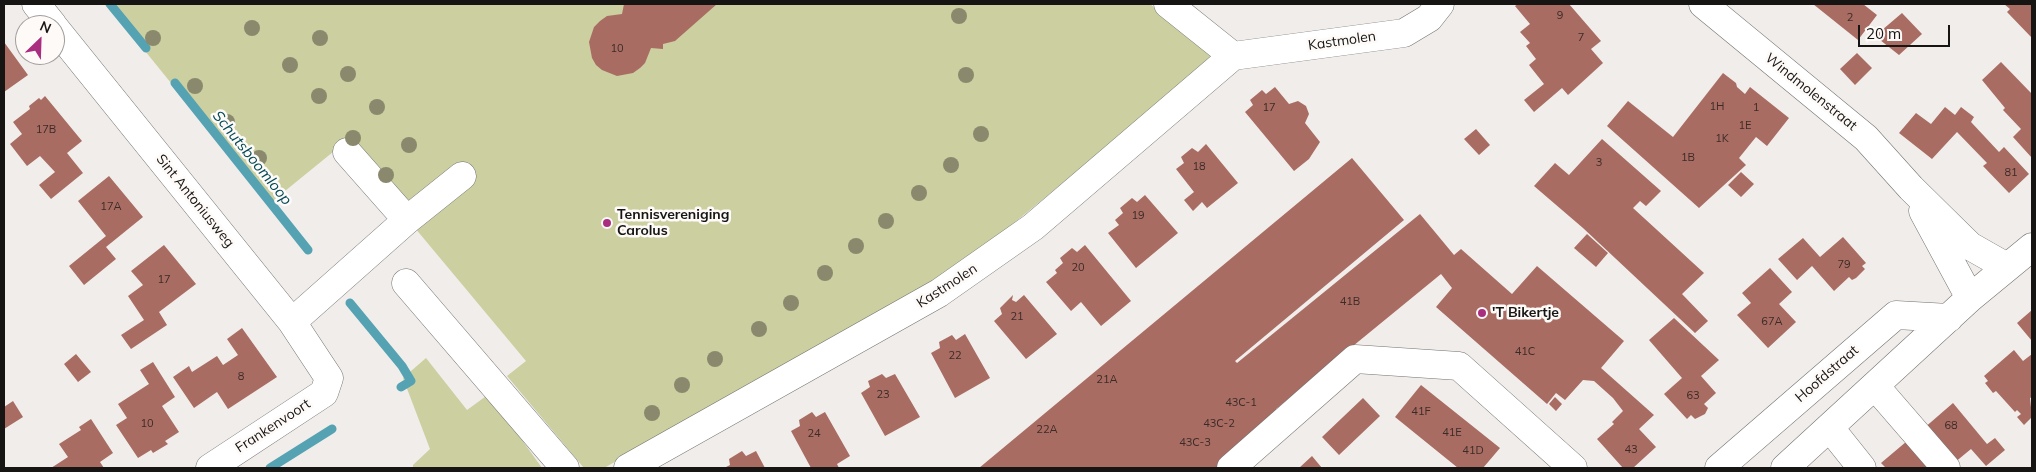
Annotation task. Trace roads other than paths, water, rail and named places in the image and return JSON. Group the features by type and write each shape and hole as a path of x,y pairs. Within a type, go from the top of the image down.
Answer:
{"street":[{"name":"Sint Antoniusweg","path":"36,4 45,15"},
{"path":"1168,4 1233,56"},
{"name":"Kastmolen","path":"628,468 939,293 1033,227 1233,56 1404,33 1429,18 1440,4"},
{"name":"Windmolenstraat","path":"1703,4 1866,138 1911,188 1970,246 2008,267"},
{"name":"Sint Antoniusweg","path":"65,40 292,322 329,378"},
{"path":"347,152 407,220"},
{"path":"292,322 407,220 462,176"},
{"name":"Windmolenstraat","path":"1911,188 1970,298"},
{"path":"1785,468 1970,298 2032,247"},
{"path":"406,283 565,468"},
{"name":"Hoofdstraat","path":"1719,468 1896,315 1949,318"},
{"path":"1231,468 1355,358 1459,366 1574,468"},
{"name":"Frankenvoort","path":"210,468 324,392 329,378"},
{"path":"1876,386 1946,468"},
{"path":"1830,428 1862,468"}],"waterway":[{"name":"Schutsboomloop","path":"110,4 146,48"},
{"name":"Schutsboomloop","path":"175,83 308,250"},
{"name":"Schutsboomloop","path":"350,303 402,366 411,381 401,387"},
{"name":"Schutsboomloop","path":"270,468 332,429"}],"place":[{"name":"Tennisvereniging Carolus","path":"607,223"},
{"name":"'T Bikertje","path":"1482,313"}]}
